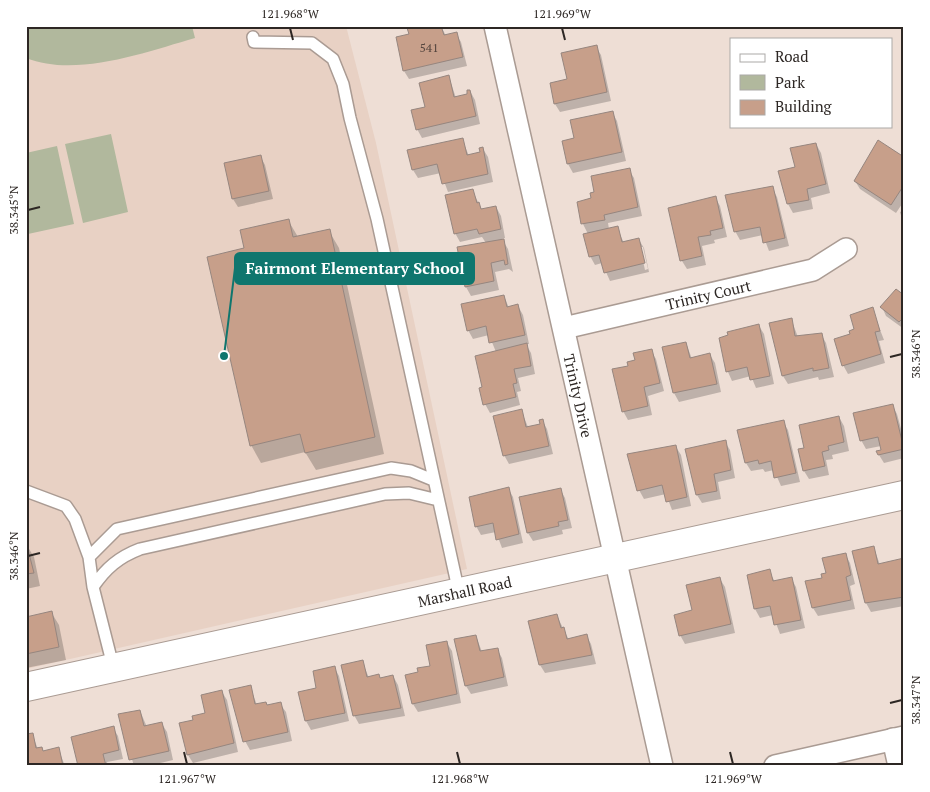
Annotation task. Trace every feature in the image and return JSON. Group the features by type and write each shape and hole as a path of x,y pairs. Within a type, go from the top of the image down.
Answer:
{"street":[{"name":"Trinity Drive","path":"495,26 662,766"},
{"name":"Trinity Court","path":"564,328 813,270 846,249"},
{"name":"Marshall Road","path":"26,687 113,666 459,593 904,495"},
{"path":"775,766 899,738 900,766"}],"lane":[{"path":"253,36 254,42 260,43 312,43 333,59 343,84 376,219 459,593"},
{"path":"89,557 116,529 391,468 411,471 433,480"},
{"path":"26,491 66,506 75,519 89,557 93,587 113,666"},
{"path":"93,587 105,570 117,560 140,549 385,494 409,493 438,500"}],"shaded area":[{"path":"26,26 346,26 376,143 467,569 26,669"}],"green space":[{"path":"26,26 192,26 195,38 111,61 67,65 46,63 26,58"},
{"path":"111,134 128,212 83,223 65,144"},
{"path":"57,146 74,224 28,234 26,225 26,153"}],"building":[{"path":"411,26 441,26 444,35 457,32 463,57 403,71 396,37 409,34 407,28"},
{"path":"597,45 607,92 554,104 550,83 567,79 561,53"},
{"path":"449,75 454,97 467,94 467,90 470,90 476,116 416,130 411,110 425,107 419,83"},
{"path":"613,111 622,152 567,164 562,141 574,138 570,120"},
{"path":"463,138 467,155 480,152 479,148 483,147 488,174 442,184 437,164 412,170 407,150"},
{"path":"878,140 904,157 904,189 902,188 891,205 854,181"},
{"path":"816,143 826,184 807,189 809,200 787,204 778,171 795,167 790,148"},
{"path":"261,155 269,191 232,199 224,163"},
{"path":"630,168 638,207 604,215 605,220 581,224 577,202 591,198 590,193 594,192 591,176"},
{"path":"773,186 785,238 763,243 760,227 734,232 725,195"},
{"path":"473,189 481,209 496,206 501,229 479,234 477,229 454,234 445,195"},
{"path":"716,196 723,228 710,231 711,235 698,237 702,256 680,261 668,208"},
{"path":"289,219 293,237 330,229 375,437 305,453 300,434 250,446 207,257 244,248 240,230"},
{"path":"618,226 622,242 639,238 645,263 604,273 599,255 589,257 583,234"},
{"path":"504,239 508,264 505,265 504,260 491,263 494,281 465,287 457,247"},
{"path":"896,289 904,295 904,317 899,322 880,307"},
{"path":"504,295 507,307 518,304 525,335 489,343 486,326 467,331 461,304"},
{"path":"873,307 880,331 875,332 881,354 842,366 834,339 850,334 849,331 854,329 850,315"},
{"path":"792,318 795,336 822,333 829,368 813,371 813,368 782,376 769,323"},
{"path":"759,324 770,376 750,380 747,367 726,372 719,338 728,335 727,332"},
{"path":"686,342 690,358 710,353 717,384 673,393 662,347"},
{"path":"527,343 531,366 514,369 517,383 513,384 516,397 483,405 479,388 482,387 475,356"},
{"path":"652,349 660,383 644,387 648,406 622,412 612,369 628,366 627,362 635,360 633,353"},
{"path":"893,404 904,449 878,455 876,451 881,450 878,437 860,441 853,413"},
{"path":"522,409 526,427 540,424 539,420 543,419 549,446 503,456 493,416"},
{"path":"839,416 844,442 828,446 829,450 822,452 825,466 803,471 798,449 804,448 799,425"},
{"path":"784,420 796,473 774,478 771,461 759,464 758,460 745,463 737,430"},
{"path":"726,440 731,470 714,474 717,491 696,495 685,449"},
{"path":"676,445 687,497 666,502 662,485 637,491 627,454"},
{"path":"509,487 519,534 496,540 493,523 475,527 469,497"},
{"path":"561,488 568,520 558,522 559,526 527,533 519,497"},
{"path":"26,542 34,573 26,574"},
{"path":"874,546 878,564 904,558 904,597 865,603 852,551"},
{"path":"846,553 851,575 846,577 851,600 812,608 805,581 822,578 821,574 826,573 822,558"},
{"path":"770,569 773,581 792,577 801,620 774,625 770,606 754,609 747,575"},
{"path":"720,577 731,624 679,636 674,615 692,610 686,585"},
{"path":"52,611 59,647 26,654 26,617"},
{"path":"557,614 561,628 564,627 567,639 587,634 592,655 539,665 528,621"},
{"path":"476,635 480,651 498,648 504,677 465,686 454,639"},
{"path":"447,641 457,694 412,704 405,675 418,672 417,668 430,666 426,645"},
{"path":"363,660 367,677 379,674 380,678 393,675 401,708 353,716 341,665"},
{"path":"335,666 345,713 305,721 298,692 316,688 313,671"},
{"path":"251,685 255,704 266,702 267,705 281,702 288,732 243,742 229,690"},
{"path":"222,690 234,743 187,755 179,723 193,720 192,716 205,713 201,695"},
{"path":"140,710 144,726 162,722 169,751 129,760 118,714"},
{"path":"114,726 119,750 103,754 106,766 78,766 71,737"},
{"path":"33,733 36,748 42,747 43,751 59,747 63,766 26,766 26,734"}],"place":[{"name":"Fairmont Elementary School","path":"224,356"}]}
